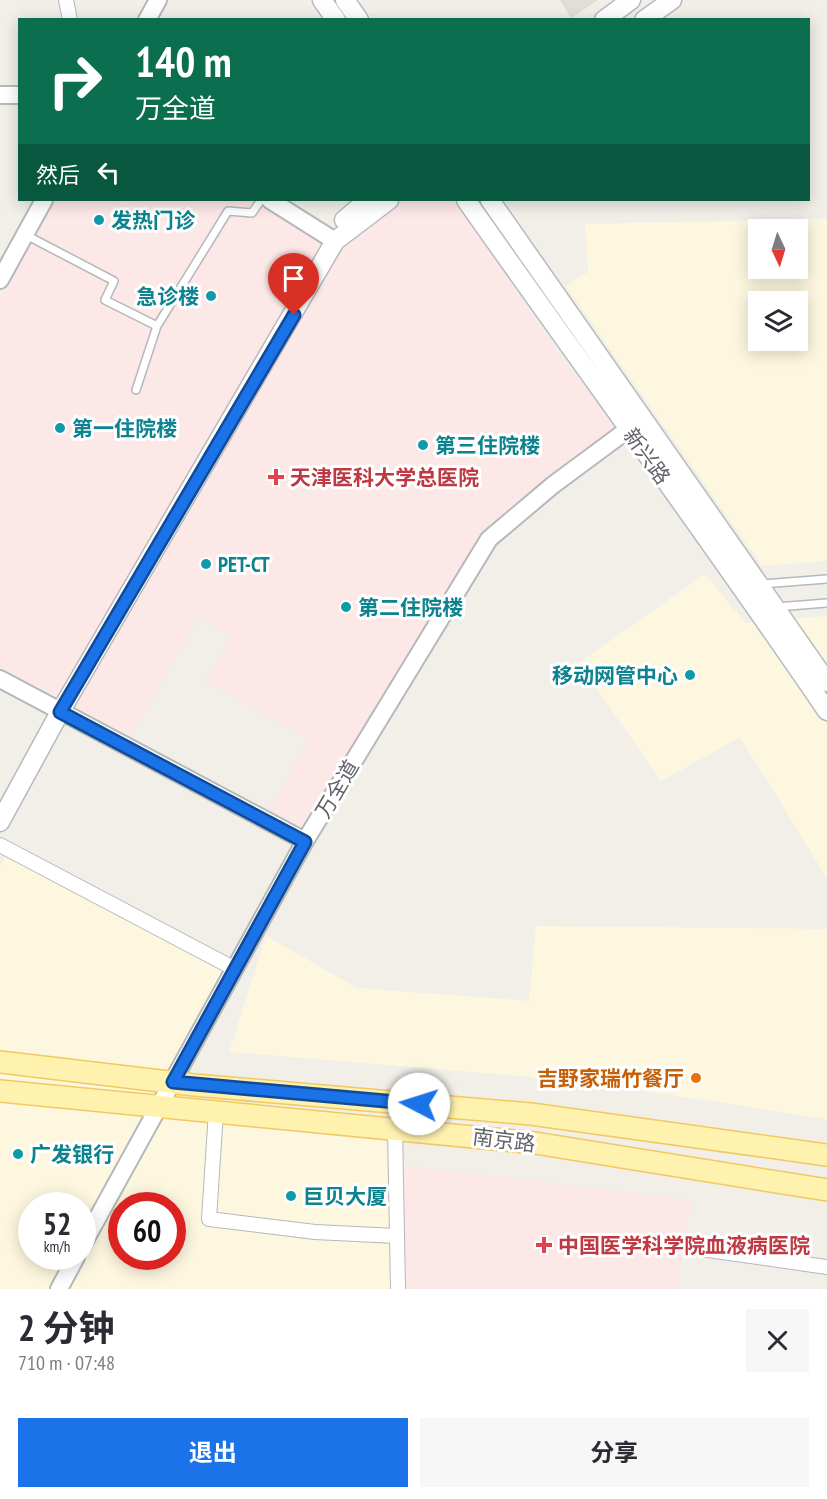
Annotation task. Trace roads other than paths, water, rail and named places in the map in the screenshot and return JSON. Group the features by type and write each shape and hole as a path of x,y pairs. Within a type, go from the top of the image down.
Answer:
{"main road":[{"path":"322,0 335,18"},
{"path":"345,0 358,18"},
{"path":"607,18 631,0"},
{"path":"647,18 672,0"},
{"path":"0,798 56,710 331,238 367,201"},
{"path":"331,238 387,201"},
{"name":"新兴路","path":"467,201 635,425 827,711"},
{"path":"491,201 635,425 760,584 827,682"},
{"path":"0,822 56,710"},
{"name":"南京路","path":"0,1062 173,1082 531,1114 827,1155"},
{"name":"南京路","path":"0,1091 535,1143 827,1190"}],"street":[{"path":"66,0 70,18"},
{"path":"148,18 158,0"},
{"path":"0,95 18,95"},
{"path":"0,279 43,201"},
{"path":"272,201 331,238"},
{"name":"万全道","path":"96,1221 305,842 489,539 553,485 635,425"},
{"path":"0,679 305,842"},
{"path":"0,845 235,969"},
{"path":"216,1111 209,1219 315,1232 397,1236"},
{"path":"395,1128 398,1289"},
{"path":"701,1249 827,1267"},
{"path":"59,1289 69,1270"}],"lane":[{"path":"136,390 157,326 228,211 252,213 260,201"},
{"path":"25,235 114,281 105,300 157,326"},
{"path":"760,584 827,579"},
{"path":"776,607 827,603"}],"place":[{"name":"发热门诊","path":"99,220"},
{"name":"急诊楼","path":"211,296"},
{"name":"第一住院楼","path":"60,428"},
{"name":"第三住院楼","path":"423,445"},
{"name":"天津医科大学总医院","path":"276,477"},
{"name":"PET-CT","path":"206,564"},
{"name":"第二住院楼","path":"346,607"},
{"name":"移动网管中心","path":"690,675"},
{"name":"吉野家瑞竹餐厅","path":"696,1078"},
{"name":"广发银行","path":"18,1154"},
{"name":"巨贝大厦","path":"291,1196"},
{"name":"中国医学科学院血液病医院","path":"544,1245"}]}
